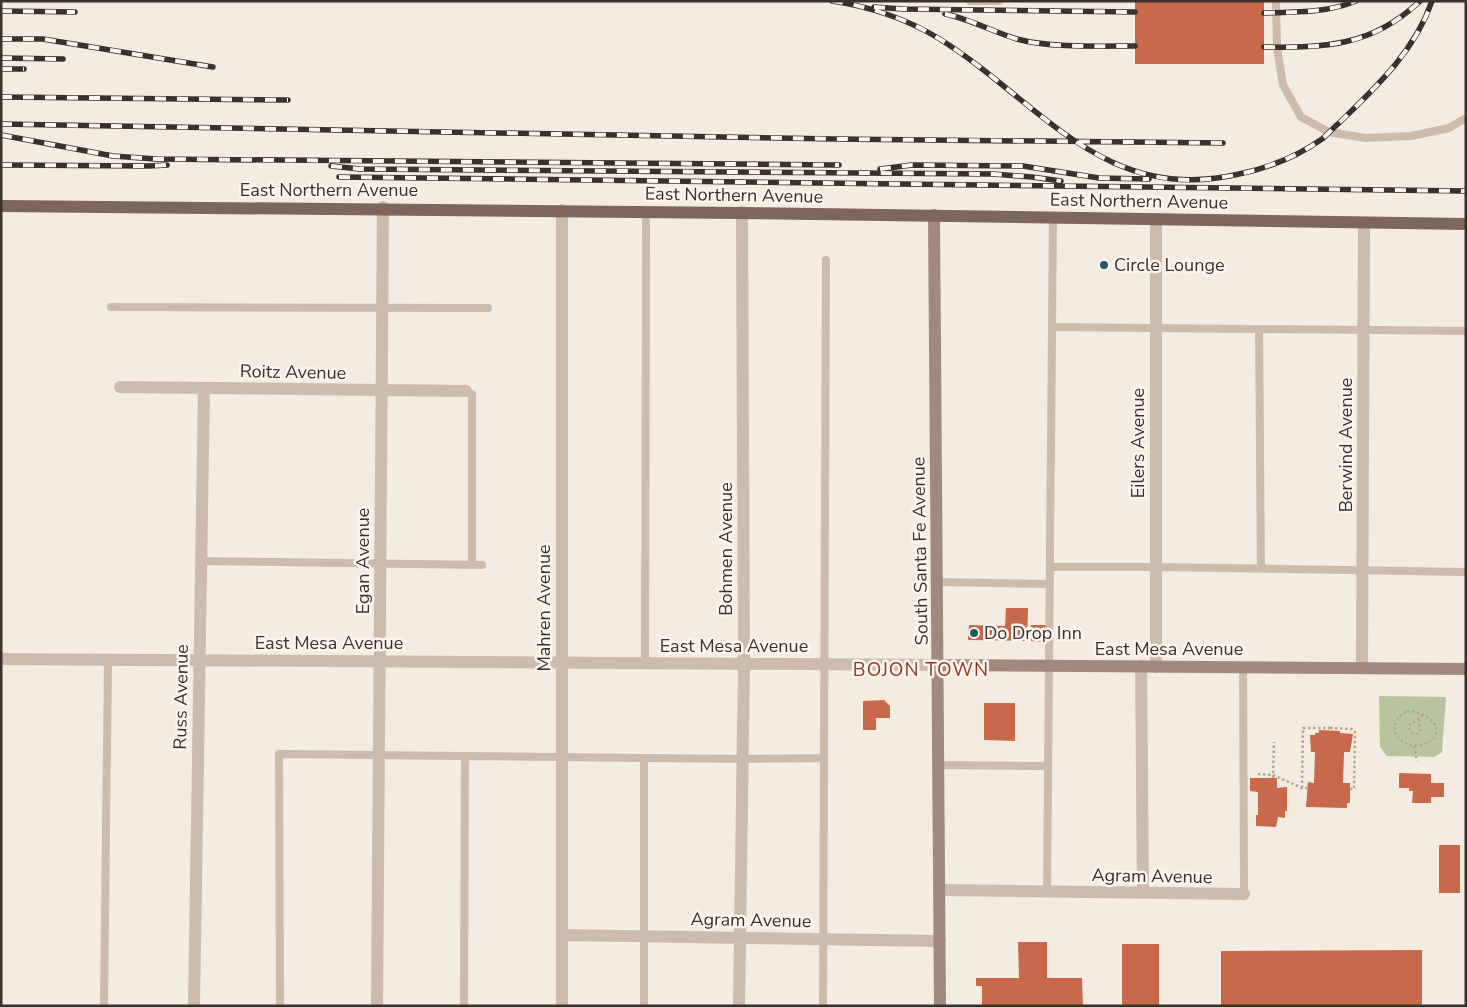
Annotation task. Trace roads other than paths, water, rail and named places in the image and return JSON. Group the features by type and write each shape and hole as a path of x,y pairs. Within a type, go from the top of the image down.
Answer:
{"main road":[{"name":"East Northern Avenue","path":"1,206 383,207 1466,224"}],"street":[{"name":"Egan Avenue","path":"377,1006 383,207"},
{"name":"Mahren Avenue","path":"562,210 562,1006"},
{"name":"Bohmen Avenue","path":"739,1006 744,664 742,212"},
{"name":"South Santa Fe Avenue","path":"934,215 940,1006"},
{"name":"Eilers Avenue","path":"1156,219 1156,667"},
{"name":"Berwind Avenue","path":"1362,668 1364,223"},
{"name":"Roitz Avenue","path":"120,387 466,391"},
{"name":"Russ Avenue","path":"194,1006 204,388"},
{"name":"East Mesa Avenue","path":"1,658 1466,669"},
{"path":"1141,666 1143,893"},
{"name":"Agram Avenue","path":"939,890 1244,894"},
{"name":"Agram Avenue","path":"562,935 940,940"}],"lane":[{"path":"970,1 999,1"},
{"path":"1276,1 1277,48 1283,85 1301,117 1329,132 1365,138 1411,136 1450,128 1466,118"},
{"path":"645,663 646,211"},
{"path":"1047,892 1053,217"},
{"path":"823,1006 826,260"},
{"path":"111,307 488,308"},
{"path":"1052,327 1466,331"},
{"path":"1260,329 1261,569"},
{"path":"466,391 472,394 472,565"},
{"path":"201,561 482,565"},
{"path":"1050,568 1156,567 1466,572"},
{"path":"937,582 1050,584"},
{"path":"104,1006 108,659"},
{"path":"1243,667 1244,894"},
{"path":"280,1006 279,754 742,759 824,758"},
{"path":"464,1006 465,756"},
{"path":"644,758 644,1006"},
{"path":"938,765 1048,766"}],"railway":[{"path":"832,1 887,14 926,31 974,63 1075,141 1111,161 1149,175 1191,180 1239,174 1261,168 1293,156 1322,139 1367,96 1405,52 1416,36 1432,1"},
{"path":"1264,13 1322,10 1356,1"},
{"path":"1264,47 1328,45 1366,36 1402,16 1420,1"},
{"path":"874,7 1135,12"},
{"path":"1,11 75,12"},
{"path":"945,14 1030,42 1075,46 1135,46"},
{"path":"1,39 43,39 213,67"},
{"path":"1,58 63,59"},
{"path":"1,69 24,69"},
{"path":"1,97 288,100"},
{"path":"1,124 836,139 1223,143"},
{"path":"1,135 113,156 156,159 839,165"},
{"path":"1,165 167,165"},
{"path":"880,169 912,165 1023,166 1099,178 1149,179"},
{"path":"331,166 360,169 993,174 1061,181"},
{"path":"339,177 1466,191"}],"place":[{"name":"Circle Lounge","path":"1104,265"},
{"name":"Do Drop Inn","path":"974,633"}],"district":[{"name":"BOJON TOWN","path":"921,670"}]}
